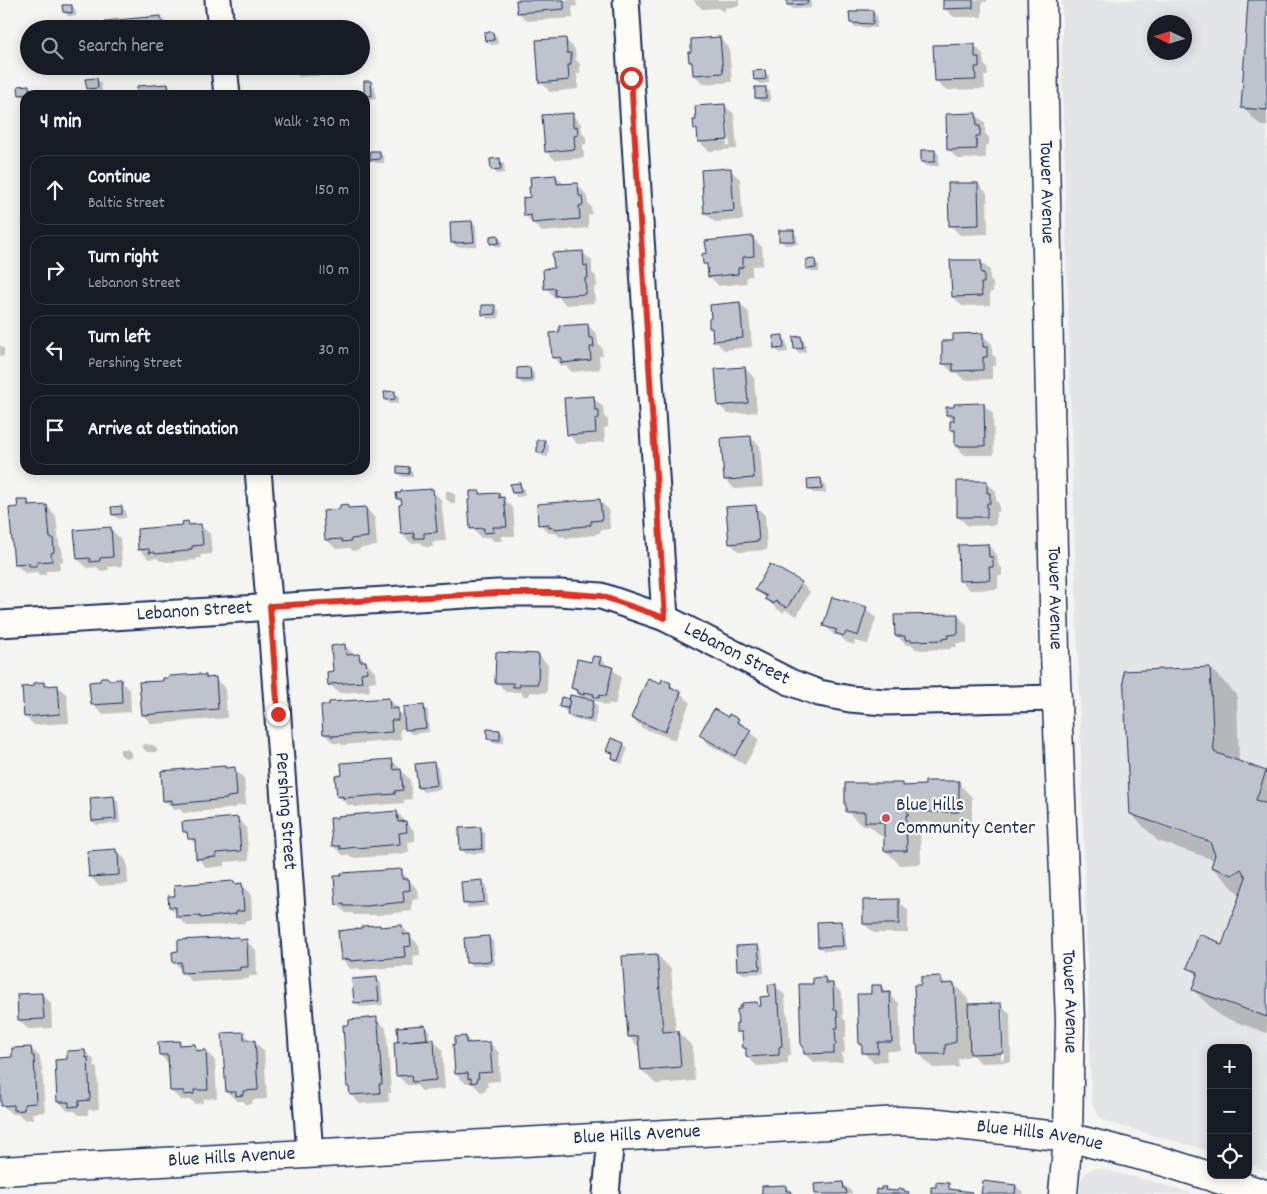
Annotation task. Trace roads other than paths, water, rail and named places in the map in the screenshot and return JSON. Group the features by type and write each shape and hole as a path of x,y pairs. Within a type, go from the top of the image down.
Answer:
{"main road":[{"name":"Tower Avenue","path":"1042,0 1057,698 1070,1020 1068,1137 1062,1194"},
{"name":"Blue Hills Avenue","path":"0,1171 900,1121 938,1123 1068,1137 1165,1162 1265,1194"}],"street":[{"path":"218,0 220,20"},
{"path":"626,0 665,618"},
{"path":"225,75 226,90"},
{"name":"Pershing Street","path":"258,475 270,606 310,1154"},
{"name":"Lebanon Street","path":"0,624 498,593 560,593 601,596 665,618 790,682 819,693 850,699 884,702 1057,698"},
{"path":"606,1194 611,1137"}],"place":[{"name":"Blue Hills Community Center","path":"886,818"}]}
